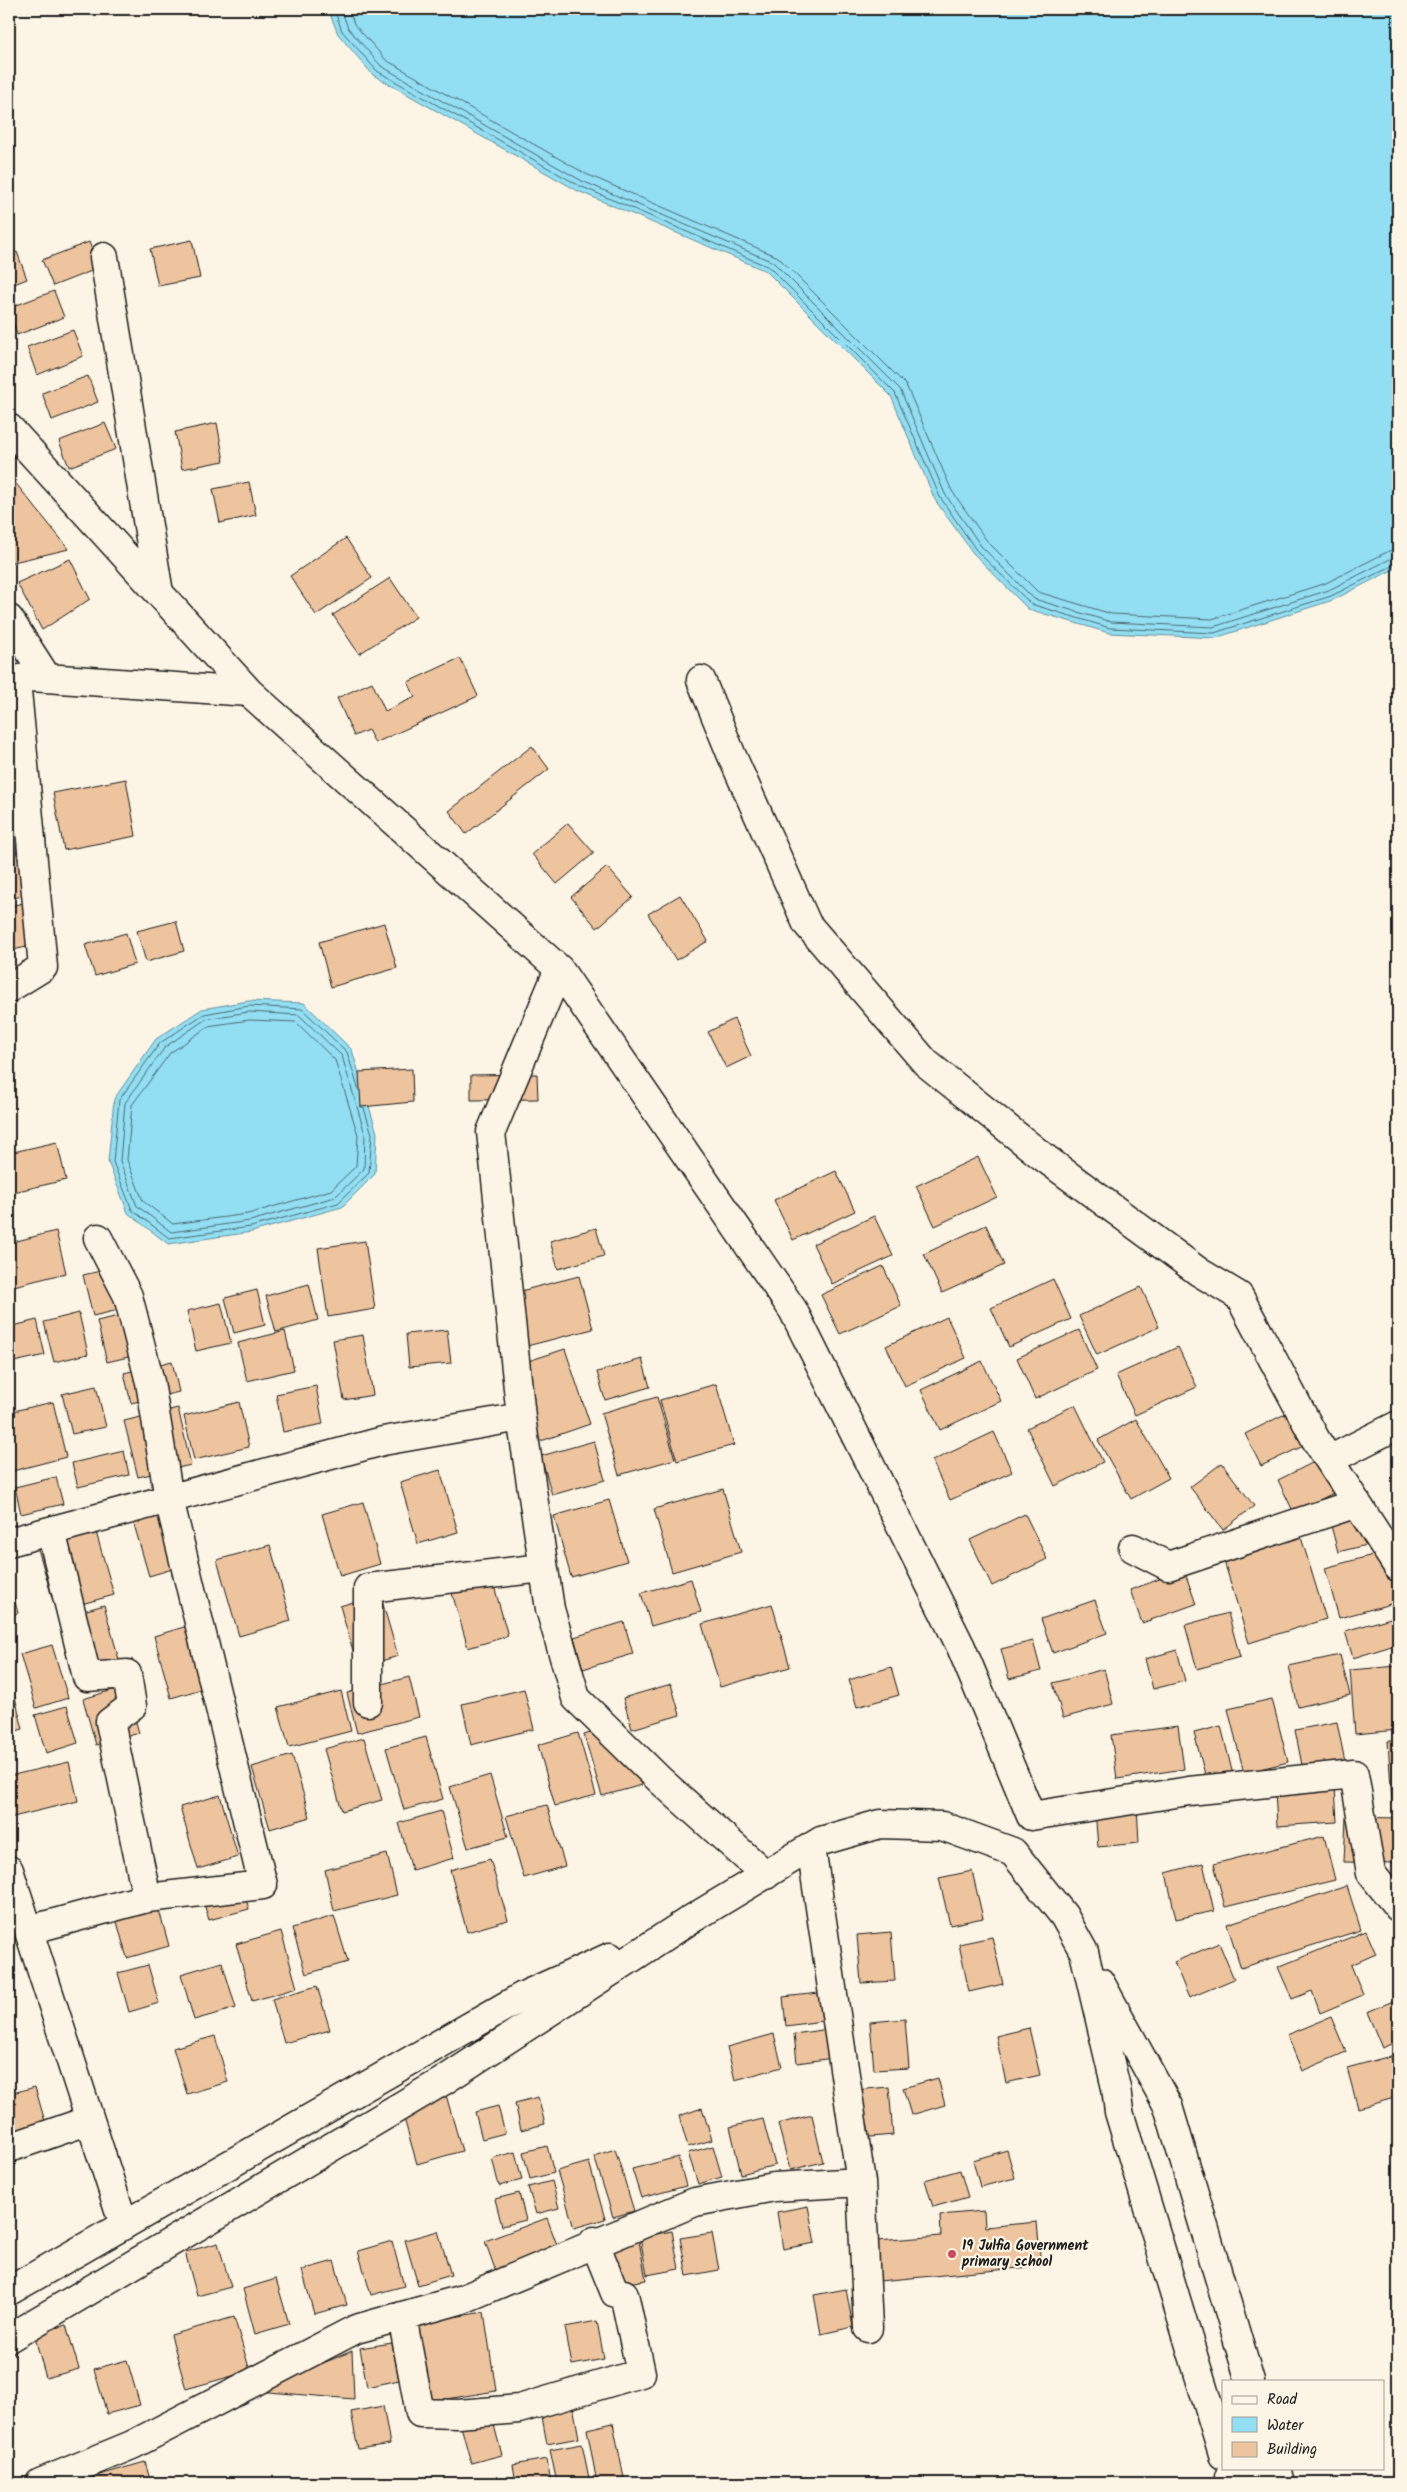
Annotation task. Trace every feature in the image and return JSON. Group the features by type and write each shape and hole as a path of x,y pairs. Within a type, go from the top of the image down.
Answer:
{"street":[{"path":"104,257 159,593"},
{"path":"9,428 249,692 559,969 793,1310 961,1647 1031,1816 1189,1790 1354,1774 1371,1873 1398,1907"},
{"path":"9,619 47,678"},
{"path":"9,988 43,967 12,681 31,677 249,692"},
{"path":"701,680 732,756 808,924 926,1063 1049,1162 1199,1272 1239,1296 1329,1460 1398,1567"},
{"path":"559,969 491,1132 521,1417 550,1609 576,1698 661,1781 766,1875"},
{"path":"28,1930 147,1898 263,1885 169,1499 150,1382 128,1296 98,1238"},
{"path":"9,1542 383,1441 521,1417"},
{"path":"1329,1460 1398,1425"},
{"path":"1133,1548 1168,1566 1357,1503"},
{"path":"51,1531 87,1677 127,1674 132,1706 110,1722 147,1898"},
{"path":"368,1702 368,1588 543,1568"},
{"path":"9,2338 443,2082 690,1920 821,1841 880,1824 942,1826 1013,1852 1064,1916 1084,1952 1168,2106 1250,2380"},
{"path":"811,1847 861,2182 868,2328"},
{"path":"9,1870 124,2225"},
{"path":"9,2291 523,1996 690,1920"},
{"path":"1084,1952 1116,2088 1119,2112 1222,2450"},
{"path":"9,2148 90,2120"},
{"path":"40,2483 132,2444 356,2330 463,2299 696,2202 774,2187 861,2182"},
{"path":"402,2316 420,2413 458,2414 519,2409 640,2373 624,2294 615,2293 594,2241"},
{"path":"1277,2470 1281,2483"}],"water":[{"path":"328,9 1398,9 1398,567 1333,600 1215,638 1109,633 1028,609 973,553 935,500 891,396 766,271 578,191 373,75 338,34"},
{"path":"248,1001 304,1003 352,1050 377,1133 375,1174 342,1207 252,1232 168,1244 128,1213 108,1162 114,1099 156,1039 202,1009"}],"building":[{"path":"192,240 200,278 158,286 150,249"},
{"path":"89,242 99,268 53,286 42,260"},
{"path":"17,252 27,279 9,286 9,255"},
{"path":"54,291 64,317 17,335 9,308"},
{"path":"73,330 83,356 37,375 27,347"},
{"path":"88,376 98,402 52,420 42,393"},
{"path":"105,423 116,449 69,467 59,441"},
{"path":"217,423 224,461 182,469 175,432"},
{"path":"9,475 69,549 9,563"},
{"path":"249,482 256,515 220,523 213,489"},
{"path":"346,538 372,578 316,615 290,576"},
{"path":"70,559 90,599 42,630 17,583"},
{"path":"390,578 416,617 359,654 333,615"},
{"path":"460,658 478,696 375,743 368,730 354,736 337,698 372,682 385,711 415,697 408,682"},
{"path":"532,746 549,769 466,834 449,811"},
{"path":"126,779 136,836 64,850 53,793"},
{"path":"568,823 594,853 557,884 532,854"},
{"path":"13,838 27,895 9,899 9,839"},
{"path":"607,867 633,897 597,928 571,897"},
{"path":"680,895 708,941 676,960 648,914"},
{"path":"29,902 39,944 9,951 9,906"},
{"path":"176,921 184,951 146,962 137,931"},
{"path":"384,923 397,968 331,987 319,942"},
{"path":"126,933 135,964 95,976 85,945"},
{"path":"734,1019 751,1056 726,1068 708,1032"},
{"path":"412,1069 413,1102 361,1107 359,1072"},
{"path":"537,1074 538,1099 471,1100 471,1075"},
{"path":"57,1142 66,1180 9,1193 9,1153"},
{"path":"978,1157 997,1197 935,1226 916,1186"},
{"path":"836,1171 855,1211 793,1240 774,1200"},
{"path":"874,1216 893,1256 832,1284 813,1244"},
{"path":"986,1225 1004,1265 942,1293 924,1254"},
{"path":"596,1228 604,1256 558,1269 550,1241"},
{"path":"56,1231 66,1273 14,1286 9,1265 9,1243"},
{"path":"365,1241 375,1309 328,1317 318,1248"},
{"path":"883,1266 901,1306 840,1334 821,1295"},
{"path":"118,1267 127,1308 93,1316 83,1275"},
{"path":"579,1276 593,1329 515,1349 501,1296"},
{"path":"1053,1279 1071,1319 1009,1347 991,1308"},
{"path":"309,1284 318,1320 276,1332 266,1296"},
{"path":"1141,1287 1159,1327 1097,1355 1079,1316"},
{"path":"257,1290 265,1325 234,1333 225,1298"},
{"path":"221,1303 231,1343 196,1351 187,1311"},
{"path":"79,1313 88,1354 54,1362 44,1322"},
{"path":"132,1313 141,1354 107,1362 97,1321"},
{"path":"947,1317 966,1358 905,1386 886,1346"},
{"path":"37,1320 45,1355 14,1362 9,1343 9,1327"},
{"path":"447,1330 451,1363 409,1367 406,1334"},
{"path":"1079,1330 1097,1370 1035,1399 1017,1358"},
{"path":"285,1331 294,1370 247,1381 238,1343"},
{"path":"363,1335 373,1395 344,1400 333,1340"},
{"path":"1178,1347 1197,1387 1135,1415 1116,1375"},
{"path":"565,1349 590,1424 538,1442 513,1366"},
{"path":"642,1359 650,1387 605,1400 597,1372"},
{"path":"172,1361 179,1392 131,1403 124,1373"},
{"path":"982,1361 1001,1401 940,1430 921,1390"},
{"path":"716,1384 734,1445 677,1461 660,1400"},
{"path":"96,1386 106,1427 72,1434 62,1394"},
{"path":"316,1386 323,1424 283,1432 276,1394"},
{"path":"657,1397 675,1459 619,1475 601,1413"},
{"path":"53,1402 66,1457 9,1472 9,1412"},
{"path":"239,1402 249,1447 194,1460 184,1416"},
{"path":"1075,1405 1103,1462 1055,1486 1027,1428"},
{"path":"1299,1407 1316,1440 1261,1466 1245,1434"},
{"path":"178,1408 191,1465 138,1477 124,1421"},
{"path":"1136,1419 1169,1478 1131,1499 1098,1440"},
{"path":"994,1432 1012,1472 950,1500 932,1461"},
{"path":"594,1441 605,1480 552,1495 541,1456"},
{"path":"124,1451 129,1475 78,1487 72,1463"},
{"path":"1332,1453 1349,1485 1294,1513 1278,1480"},
{"path":"1222,1463 1254,1506 1223,1530 1190,1487"},
{"path":"440,1470 458,1532 418,1544 400,1482"},
{"path":"56,1477 63,1504 21,1514 15,1487"},
{"path":"723,1489 741,1552 672,1572 654,1509"},
{"path":"1366,1492 1378,1542 1338,1552 1325,1503"},
{"path":"609,1500 627,1561 571,1577 554,1516"},
{"path":"363,1502 380,1564 340,1576 322,1514"},
{"path":"171,1503 189,1564 149,1576 131,1514"},
{"path":"1025,1514 1047,1559 992,1586 970,1540"},
{"path":"1297,1524 1326,1619 1249,1643 1220,1548"},
{"path":"94,1525 114,1595 56,1611 36,1542"},
{"path":"270,1545 291,1621 239,1636 217,1560"},
{"path":"1391,1550 1398,1574 1398,1602 1339,1618 1325,1568"},
{"path":"1184,1570 1196,1604 1142,1623 1130,1590"},
{"path":"491,1575 508,1636 468,1648 450,1586"},
{"path":"9,1579 18,1613 9,1616"},
{"path":"691,1579 701,1612 651,1626 641,1593"},
{"path":"380,1594 398,1656 358,1668 340,1606"},
{"path":"1095,1600 1107,1633 1053,1653 1041,1619"},
{"path":"772,1604 790,1667 720,1687 702,1624"},
{"path":"104,1605 121,1667 81,1678 63,1617"},
{"path":"1228,1613 1240,1657 1197,1669 1185,1625"},
{"path":"1394,1617 1398,1631 1398,1644 1353,1658 1345,1631"},
{"path":"624,1622 633,1654 583,1669 574,1637"},
{"path":"194,1624 212,1686 171,1698 154,1636"},
{"path":"1033,1641 1041,1671 1009,1679 1001,1649"},
{"path":"52,1645 68,1698 36,1708 20,1654"},
{"path":"1177,1650 1185,1681 1153,1689 1145,1659"},
{"path":"1340,1655 1350,1695 1298,1707 1289,1666"},
{"path":"1398,1666 1398,1730 1355,1734 1350,1670"},
{"path":"891,1667 899,1695 857,1707 849,1680"},
{"path":"1104,1669 1113,1704 1063,1718 1053,1683"},
{"path":"9,1674 23,1729 9,1733"},
{"path":"409,1677 419,1717 357,1733 347,1693"},
{"path":"671,1684 680,1715 632,1729 623,1698"},
{"path":"126,1686 139,1733 96,1745 83,1699"},
{"path":"524,1689 534,1729 471,1745 462,1704"},
{"path":"341,1691 351,1731 289,1747 278,1707"},
{"path":"1272,1699 1288,1762 1244,1773 1228,1709"},
{"path":"67,1706 78,1743 46,1753 35,1715"},
{"path":"1337,1722 1345,1762 1303,1770 1295,1730"},
{"path":"624,1723 642,1785 602,1796 584,1735"},
{"path":"1178,1726 1184,1769 1117,1779 1111,1735"},
{"path":"1221,1726 1233,1775 1207,1782 1194,1733"},
{"path":"578,1733 596,1795 555,1806 538,1745"},
{"path":"426,1737 443,1799 404,1810 386,1748"},
{"path":"364,1738 382,1800 342,1811 324,1749"},
{"path":"1388,1741 1398,1741 1398,1803 1392,1803"},
{"path":"292,1755 310,1817 270,1829 252,1767"},
{"path":"69,1762 78,1801 9,1818 9,1776"},
{"path":"490,1775 508,1837 468,1848 450,1787"},
{"path":"1335,1786 1337,1822 1277,1826 1275,1790"},
{"path":"220,1795 238,1857 198,1869 180,1807"},
{"path":"547,1805 565,1866 524,1878 506,1816"},
{"path":"1137,1806 1139,1843 1098,1847 1095,1810"},
{"path":"441,1811 454,1858 412,1870 399,1823"},
{"path":"1346,1817 1398,1818 1398,1863 1344,1862"},
{"path":"1324,1836 1335,1880 1225,1907 1214,1864"},
{"path":"387,1854 397,1895 334,1911 325,1870"},
{"path":"490,1859 508,1920 467,1932 450,1870"},
{"path":"1203,1863 1214,1911 1176,1919 1166,1873"},
{"path":"972,1871 983,1918 950,1925 939,1878"},
{"path":"241,1882 249,1909 209,1920 201,1894"},
{"path":"1347,1886 1361,1930 1241,1968 1227,1924"},
{"path":"156,1899 169,1946 127,1958 114,1911"},
{"path":"334,1916 348,1962 306,1974 292,1928"},
{"path":"281,1931 297,1988 252,2001 236,1944"},
{"path":"1366,1931 1376,1954 1351,1965 1363,1995 1320,2013 1312,1991 1292,1999 1278,1967"},
{"path":"891,1932 895,1981 861,1983 857,1935"},
{"path":"992,1937 1003,1984 969,1992 959,1944"},
{"path":"1219,1943 1234,1979 1189,1998 1174,1962"},
{"path":"222,1962 236,2008 194,2020 181,1974"},
{"path":"148,1965 159,2003 129,2012 118,1973"},
{"path":"317,1986 330,2030 284,2043 272,1999"},
{"path":"819,1993 822,2021 786,2026 783,1997"},
{"path":"1398,1999 1398,2041 1382,2048 1367,2012"},
{"path":"1331,2017 1346,2052 1302,2071 1287,2035"},
{"path":"905,2019 909,2068 874,2070 870,2022"},
{"path":"1029,2028 1040,2075 1006,2083 996,2036"},
{"path":"829,2029 833,2058 797,2063 794,2034"},
{"path":"774,2034 782,2067 735,2080 727,2047"},
{"path":"215,2036 228,2082 187,2094 173,2048"},
{"path":"1398,2054 1398,2097 1358,2108 1347,2068"},
{"path":"938,2078 945,2105 911,2115 903,2088"},
{"path":"35,2087 53,2149 9,2161 9,2094"},
{"path":"889,2087 893,2135 859,2138 855,2090"},
{"path":"446,2095 462,2151 417,2164 401,2108"},
{"path":"538,2097 545,2124 521,2130 515,2103"},
{"path":"498,2106 505,2133 482,2139 475,2112"},
{"path":"702,2108 712,2140 688,2147 679,2116"},
{"path":"812,2115 823,2162 790,2170 778,2124"},
{"path":"763,2119 775,2165 741,2174 730,2127"},
{"path":"547,2146 554,2173 530,2179 523,2152"},
{"path":"713,2146 722,2177 698,2184 688,2153"},
{"path":"615,2149 634,2211 613,2217 594,2156"},
{"path":"1007,2150 1015,2178 980,2187 973,2160"},
{"path":"515,2152 522,2180 499,2186 492,2158"},
{"path":"678,2157 686,2186 641,2198 632,2169"},
{"path":"589,2162 605,2219 574,2228 557,2171"},
{"path":"960,2170 968,2197 933,2207 925,2180"},
{"path":"552,2181 559,2208 536,2214 528,2187"},
{"path":"519,2193 526,2220 502,2226 495,2199"},
{"path":"808,2206 815,2243 783,2249 777,2212"},
{"name":"19 Julfia Government primary school","path":"984,2211 985,2227 1037,2222 1041,2266 868,2282 864,2242 941,2236 940,2215"},
{"path":"547,2218 559,2250 496,2272 485,2241"},
{"path":"438,2231 451,2275 418,2285 405,2240"},
{"path":"672,2231 679,2269 647,2275 640,2237"},
{"path":"712,2233 719,2270 687,2276 680,2238"},
{"path":"392,2241 404,2286 371,2295 358,2251"},
{"path":"639,2241 646,2280 614,2285 607,2247"},
{"path":"218,2243 231,2287 197,2296 185,2252"},
{"path":"334,2261 347,2305 314,2314 302,2270"},
{"path":"276,2279 289,2324 255,2334 243,2289"},
{"path":"846,2289 853,2327 821,2334 814,2295"},
{"path":"484,2312 496,2391 421,2403 410,2324"},
{"path":"234,2317 250,2371 186,2389 171,2335"},
{"path":"597,2321 604,2359 572,2365 565,2327"},
{"path":"66,2325 79,2369 46,2378 34,2334"},
{"path":"392,2343 399,2380 367,2387 360,2348"},
{"path":"352,2351 354,2399 256,2391"},
{"path":"127,2360 140,2405 107,2414 94,2369"},
{"path":"572,2400 579,2438 547,2444 540,2406"},
{"path":"9,2403 16,2427 9,2429"},
{"path":"383,2406 390,2444 358,2449 351,2412"},
{"path":"492,2418 502,2455 471,2463 461,2426"},
{"path":"613,2423 625,2483 597,2483 587,2429"},
{"path":"582,2444 590,2483 557,2483 550,2450"},
{"path":"547,2459 551,2483 516,2483 513,2465"},
{"path":"145,2462 151,2483 83,2483 82,2480"},
{"path":"487,2479 488,2483 471,2483"}],"place":[{"name":"19 Julfia Government primary school","path":"952,2254"}]}
